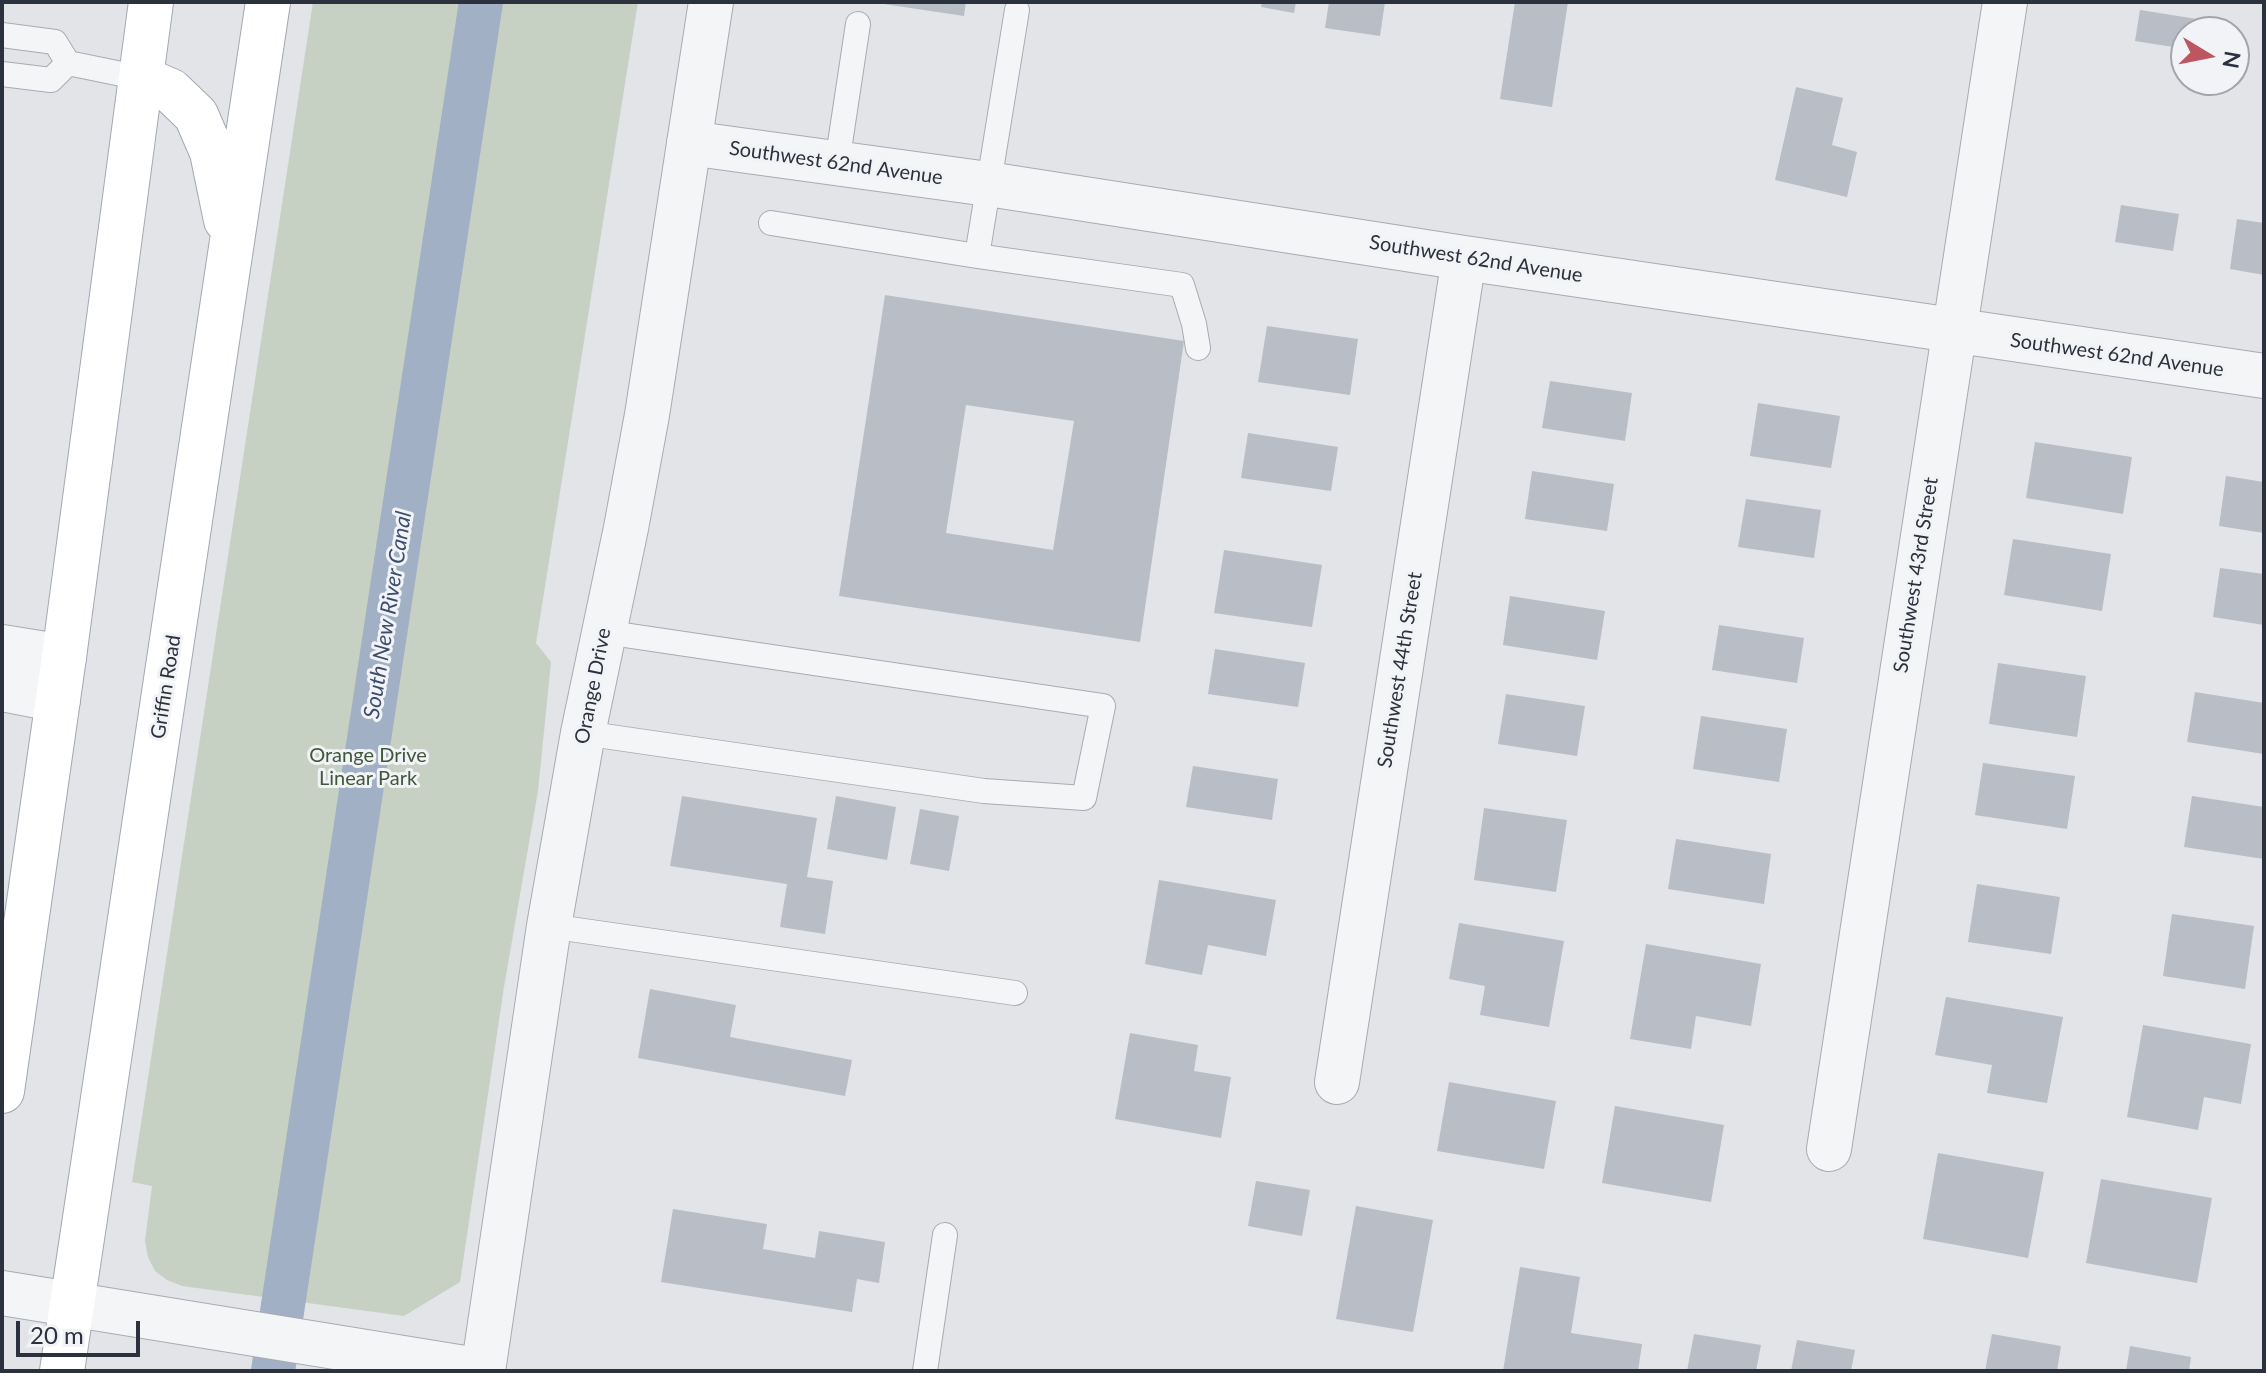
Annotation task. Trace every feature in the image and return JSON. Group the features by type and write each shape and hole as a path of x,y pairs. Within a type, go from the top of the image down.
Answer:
{"main road":[{"path":"2,1091 64,657 151,2"},
{"name":"Griffin Road","path":"62,1371 268,2"},
{"path":"141,78 171,91 196,115 212,152 232,250"}],"street":[{"name":"Orange Drive","path":"483,1371 549,926 583,733 647,415 711,2"},
{"name":"Southwest 43rd Street","path":"1829,1149 2005,2"},
{"name":"Southwest 62nd Avenue","path":"689,143 988,184 2264,376"},
{"name":"Southwest 44th Street","path":"1337,1082 1464,258"},
{"path":"2,647 64,657"},
{"path":"2,689 58,700"},
{"path":"2,1293 483,1371"}],"lane":[{"path":"977,256 1017,10"},
{"path":"837,163 858,24"},
{"path":"2,35 55,42 68,63 141,78"},
{"path":"2,74 51,80 68,63"},
{"path":"771,223 1182,285 1198,348"},
{"path":"583,733 984,791 1084,798 1103,706 604,632"},
{"path":"549,926 1015,993"},
{"path":"925,1371 945,1235"}],"green space":[{"name":"Orange Drive Linear Park","path":"313,2 638,2 536,643 551,662 538,791 504,987 460,1282 404,1316 182,1286 167,1280 155,1271 145,1241 152,1186 132,1182"}],"building":[{"path":"885,2 966,2 964,16"},
{"path":"1262,2 1296,2 1294,13 1261,7"},
{"path":"1329,2 1385,2 1380,36 1325,28"},
{"path":"1515,2 1568,2 1552,107 1500,99"},
{"path":"2140,10 2178,16 2170,16 2170,46 2135,41"},
{"path":"1796,87 1843,98 1832,145 1857,152 1847,197 1775,180"},
{"path":"2121,205 2179,214 2173,251 2115,242"},
{"path":"2237,219 2264,223 2264,275 2230,269"},
{"path":"885,295 1184,341 1140,642 839,596","holes":["966,405 1074,421 1053,550 946,533"]},
{"path":"1267,326 1358,339 1350,395 1258,382"},
{"path":"1550,381 1632,393 1625,441 1542,428"},
{"path":"1758,403 1840,416 1831,468 1750,456"},
{"path":"1248,433 1338,447 1331,491 1241,478"},
{"path":"2035,442 2132,457 2123,514 2026,498"},
{"path":"1532,471 1614,484 1607,531 1525,519"},
{"path":"2226,476 2264,482 2264,533 2219,526"},
{"path":"1746,499 1821,510 1814,558 1738,547"},
{"path":"2013,539 2111,554 2102,611 2004,595"},
{"path":"1224,550 1322,565 1312,627 1214,613"},
{"path":"2220,568 2264,574 2264,625 2213,617"},
{"path":"1510,596 1605,611 1597,660 1503,645"},
{"path":"1719,625 1804,638 1797,683 1712,670"},
{"path":"1215,649 1305,663 1298,707 1208,694"},
{"path":"1998,663 2086,676 2077,737 1989,724"},
{"path":"2195,692 2264,703 2264,754 2187,742"},
{"path":"1506,694 1585,706 1577,756 1498,744"},
{"path":"1701,716 1787,729 1779,782 1693,769"},
{"path":"1983,763 2075,776 2067,829 1975,815"},
{"path":"1193,766 1278,779 1272,820 1186,807"},
{"path":"682,796 817,818 807,877 833,881 825,934 780,927 787,884 670,866"},
{"path":"836,796 896,807 887,860 827,849"},
{"path":"2192,796 2264,807 2264,859 2184,847"},
{"path":"1484,808 1567,820 1556,892 1474,880"},
{"path":"920,809 959,816 949,871 910,864"},
{"path":"1676,839 1771,854 1764,904 1668,889"},
{"path":"1159,880 1276,900 1266,956 1208,945 1202,975 1145,964"},
{"path":"1977,884 2060,897 2051,954 1968,942"},
{"path":"2172,914 2254,926 2245,989 2163,976"},
{"path":"1459,923 1564,941 1549,1027 1480,1015 1485,986 1449,979"},
{"path":"1646,944 1761,964 1751,1026 1696,1016 1691,1049 1630,1039"},
{"path":"650,989 736,1005 730,1037 852,1060 845,1096 638,1058"},
{"path":"1946,997 2063,1017 2047,1103 1987,1093 1992,1065 1935,1055"},
{"path":"2143,1025 2251,1044 2241,1104 2204,1097 2198,1130 2127,1117"},
{"path":"1130,1033 1198,1045 1194,1071 1231,1077 1221,1138 1115,1119"},
{"path":"1449,1082 1556,1101 1544,1169 1437,1151"},
{"path":"1615,1106 1724,1125 1711,1202 1602,1183"},
{"path":"1938,1153 2044,1172 2028,1258 1923,1239"},
{"path":"2101,1179 2212,1198 2197,1283 2086,1263"},
{"path":"1256,1181 1310,1190 1302,1236 1248,1226"},
{"path":"1356,1206 1433,1220 1413,1332 1336,1319"},
{"path":"673,1209 767,1224 763,1249 815,1258 819,1231 885,1242 879,1283 857,1279 852,1312 661,1282"},
{"path":"1520,1267 1580,1277 1571,1333 1642,1344 1638,1371 1503,1371"},
{"path":"1694,1334 1761,1345 1756,1371 1687,1371"},
{"path":"1992,1334 2061,1346 2057,1371 1985,1371"},
{"path":"1797,1340 1855,1350 1851,1371 1791,1371"},
{"path":"2130,1346 2191,1357 2189,1371 2126,1371"}],"waterway":[{"name":"South New River Canal","path":"273,1371 481,2"}]}
